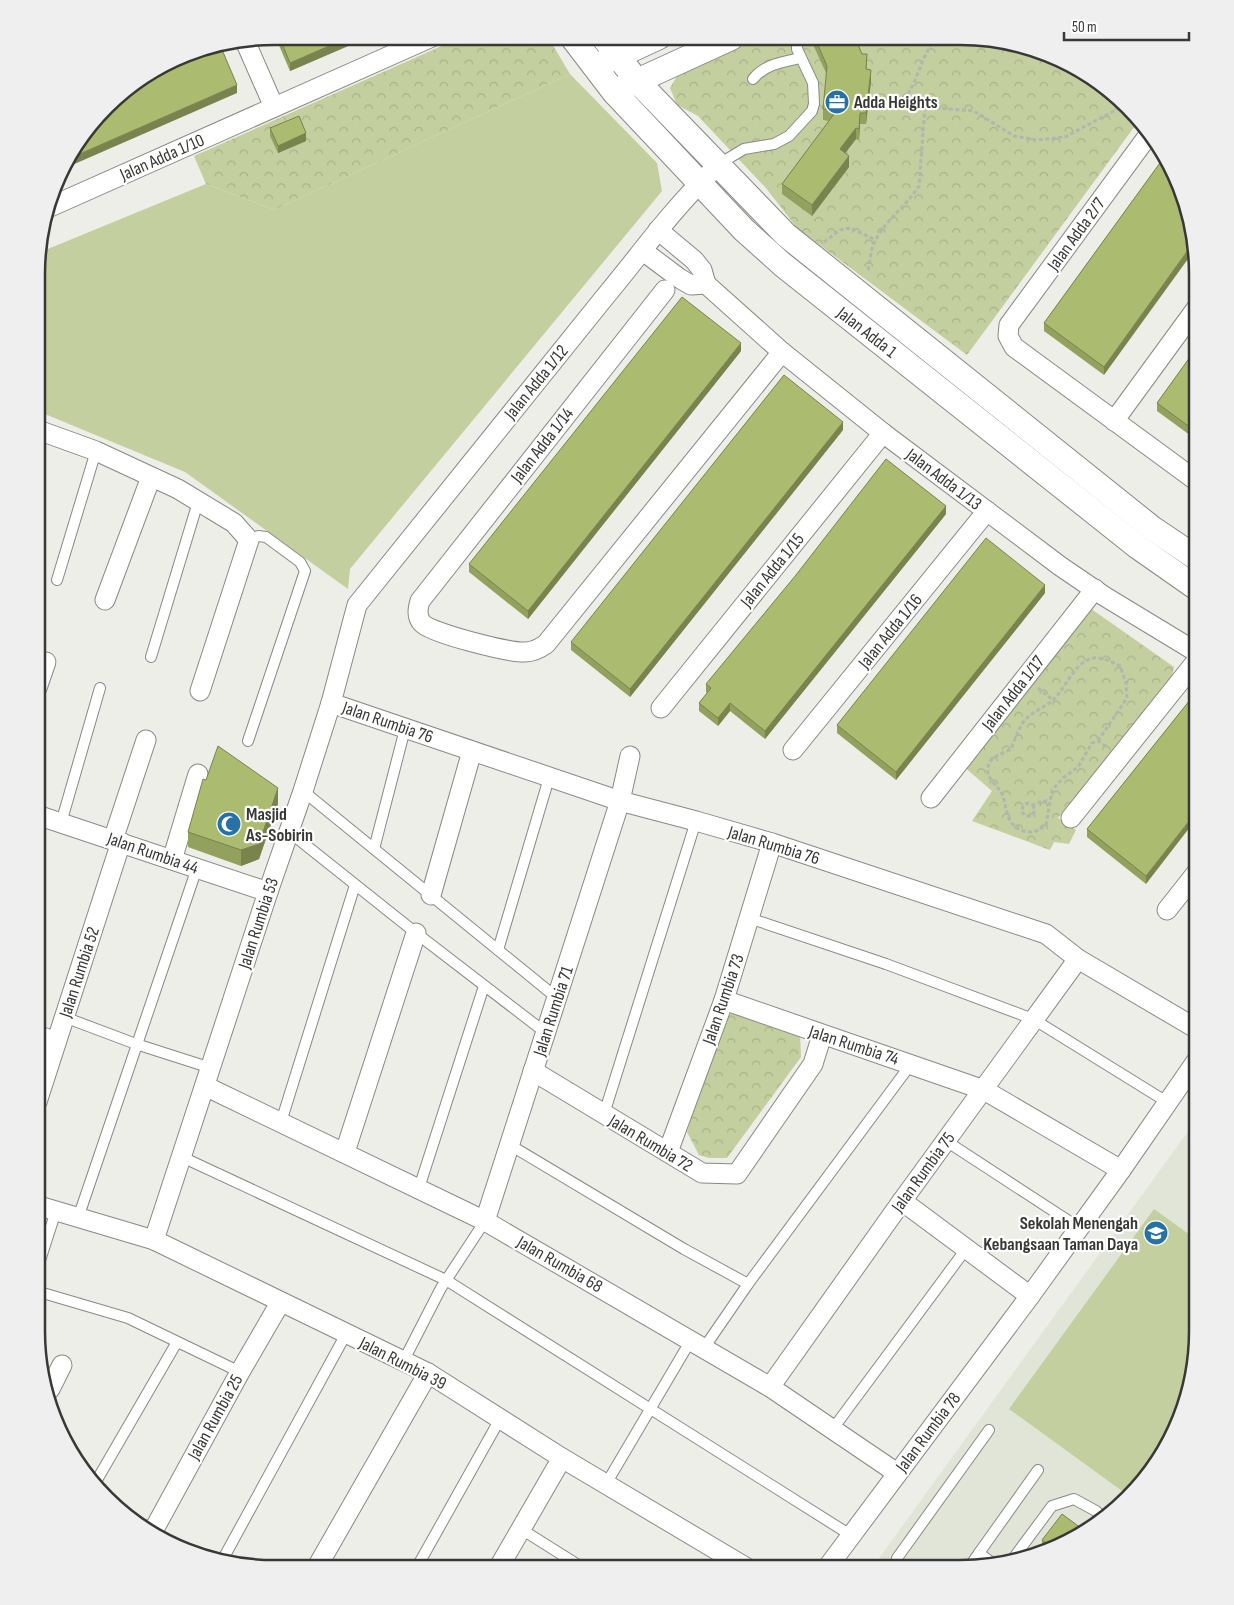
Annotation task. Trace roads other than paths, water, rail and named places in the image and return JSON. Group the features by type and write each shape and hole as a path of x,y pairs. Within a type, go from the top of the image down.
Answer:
{"street":[{"name":"Jalan Adda 1/10","path":"56,204 414,45"},
{"name":"Jalan Adda 1","path":"578,45 614,92 744,230 783,266 1138,548 1189,583"},
{"name":"Jalan Adda 1","path":"609,45 637,81 786,235 1152,528 1189,553"},
{"path":"595,68 641,45"},
{"path":"614,92 716,45"},
{"path":"247,47 274,108"},
{"name":"Jalan Adda 2/7","path":"1114,421 1014,347 1008,336 1010,325 1145,140"},
{"name":"Jalan Adda 1/12","path":"358,605 658,230 719,164"},
{"path":"643,251 691,285 706,284 702,270 694,260 658,230"},
{"name":"Jalan Adda 1/13","path":"706,284 782,352 883,433 1060,566 1104,596 1189,648"},
{"name":"Jalan Adda 1/14","path":"665,290 420,600 418,613 422,623 439,632 513,652 537,650 546,644 782,352"},
{"path":"1189,318 1114,421 1189,475"},
{"name":"Jalan Adda 1/15","path":"661,708 883,433"},
{"path":"45,434 96,451 178,489 234,523 249,540 200,691"},
{"path":"105,600 151,478"},
{"name":"Jalan Adda 1/16","path":"793,750 987,511"},
{"name":"Jalan Adda 1/17","path":"932,798 1095,589"},
{"name":"Jalan Rumbia 53","path":"154,1240 288,831 303,791 331,703 358,605"},
{"path":"1071,818 1189,670"},
{"name":"Jalan Rumbia 76","path":"331,703 620,801 772,844 1046,934 1078,959 1189,1024"},
{"name":"Jalan Rumbia 52","path":"45,1077 146,740"},
{"path":"431,895 472,751"},
{"name":"Jalan Rumbia 71","path":"485,1221 620,801 630,756"},
{"path":"172,860 198,774"},
{"name":"Jalan Rumbia 44","path":"45,818 268,892"},
{"name":"Jalan Rumbia 73","path":"668,1152 724,1000 772,844"},
{"path":"1167,910 1189,883"},
{"path":"344,1152 416,933"},
{"name":"Jalan Rumbia 75","path":"770,1387 902,1201 1078,959"},
{"name":"Jalan Rumbia 74","path":"724,1000 984,1090 1121,1170"},
{"name":"Jalan Rumbia 72","path":"533,1071 702,1173 737,1174 812,1064 822,1035"},
{"path":"45,1038 56,1042"},
{"name":"Jalan Rumbia 78","path":"834,1560 1030,1296 1121,1170 1189,1071"},
{"name":"Jalan Rumbia 68","path":"205,1086 485,1221 770,1387 897,1473"},
{"path":"902,1201 1030,1296"},
{"name":"Jalan Rumbia 39","path":"45,1208 154,1240 428,1373 562,1458 734,1560"},
{"name":"Jalan Rumbia 25","path":"155,1527 280,1302"},
{"path":"52,1386 62,1365"},
{"path":"321,1560 428,1373"},
{"path":"504,1560 562,1458"}],"lane":[{"path":"719,164 744,149 774,144 789,136 812,111 814,83 800,58 797,45"},
{"path":"754,79 760,70 768,66 800,58"},
{"path":"57,580 96,451"},
{"path":"151,657 198,502"},
{"path":"248,741 305,571 300,562 266,537 258,536 249,540"},
{"path":"61,823 100,688"},
{"path":"374,849 405,729"},
{"path":"498,950 550,778"},
{"path":"303,791 557,998"},
{"path":"604,1114 696,821"},
{"path":"288,831 546,1033"},
{"path":"78,1218 197,868"},
{"path":"281,1122 356,884"},
{"path":"749,918 886,964 1033,1020 1167,1102"},
{"path":"419,1188 484,986"},
{"path":"64,1017 136,1044 211,1068"},
{"path":"606,1484 652,1408 698,1344 748,1284 911,1064"},
{"path":"946,1141 1078,1228"},
{"path":"510,1145 684,1249 748,1284"},
{"path":"182,1157 446,1280 652,1408 852,1536"},
{"path":"45,1245 56,1211"},
{"path":"403,1362 446,1280 485,1221"},
{"path":"832,1430 966,1249"},
{"path":"45,1294 128,1318 240,1372"},
{"path":"225,1555 346,1334"},
{"path":"98,1478 177,1342"},
{"path":"421,1560 500,1419"},
{"path":"898,1560 900,1554 990,1430"},
{"path":"974,1560 1038,1470"},
{"path":"1016,1553 1052,1506 1074,1499 1099,1513"},
{"path":"521,1529 571,1560"},
{"path":"979,1553 986,1558"}],"place":[{"name":"Adda Heights","path":"837,102"},
{"name":"Masjid As-Sobirin","path":"229,824"},
{"name":"Sekolah Menengah Kebangsaan Taman Daya","path":"1156,1233"}]}
